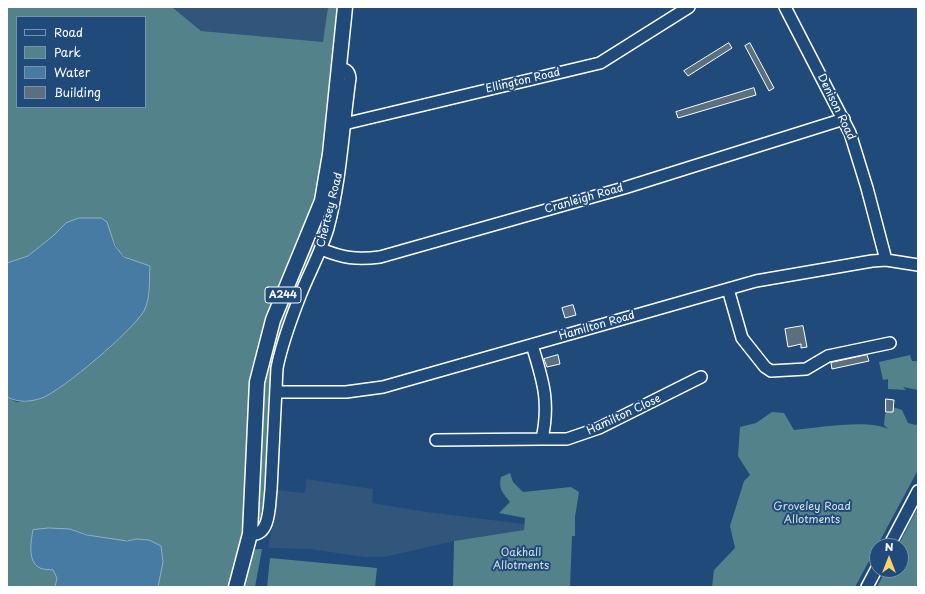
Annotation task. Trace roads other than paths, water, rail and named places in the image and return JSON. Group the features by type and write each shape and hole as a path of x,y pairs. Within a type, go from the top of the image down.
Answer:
{"main road":[{"name":"Chertsey Road","path":"236,587 250,534 257,382 273,320 322,201 329,160 345,7"}],"street":[{"name":"Ellington Road","path":"344,124 600,63 689,7"},
{"name":"Denison Road","path":"784,7 844,119 867,188 886,260"},
{"name":"Chertsey Road","path":"250,534 259,534 265,528 271,490 278,368 285,338 300,296 321,249 328,228 339,175 350,78 349,72 338,68"},
{"name":"Cranleigh Road","path":"321,249 340,257 360,260 380,257 624,188 844,119"},
{"name":"Hamilton Road","path":"276,392 346,392 382,387 728,289 787,275 872,261 886,260 918,265"},
{"path":"728,289 742,338 765,367 771,370 806,369 828,356 877,350 890,343"},
{"path":"532,345 544,386 546,400 546,416 542,439"},
{"name":"Hamilton Close","path":"436,439 567,439 599,428 702,377"},
{"path":"892,538 918,491"},
{"path":"867,587 872,578"}],"water":[{"path":"79,218 101,218 107,222 115,246 124,257 150,266 149,294 146,306 144,311 126,332 97,359 66,383 42,398 29,401 11,399 7,397 7,263 28,256 53,236 66,223"},
{"path":"49,528 70,529 87,535 127,541 136,539 149,540 161,546 163,562 158,587 55,587 57,578 53,570 41,569 36,565 33,561 31,551 33,530"}],"park label":[{"name":"Groveley Road Allotments","path":"812,513"},
{"name":"Oakhall Allotments","path":"521,559"}]}
